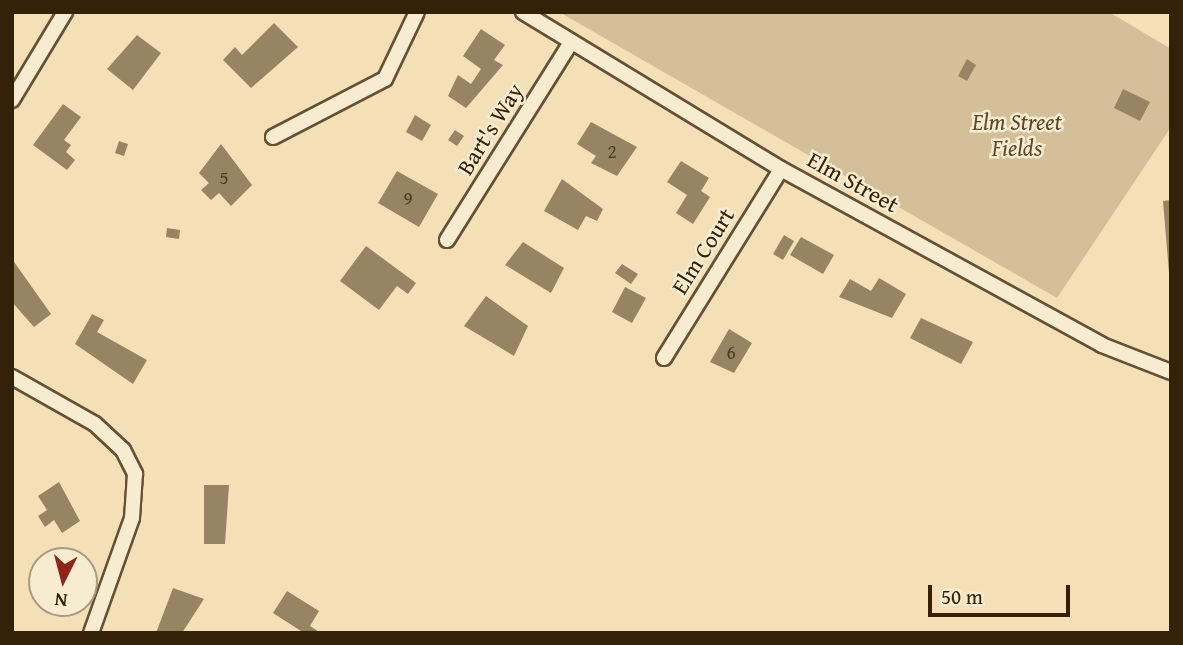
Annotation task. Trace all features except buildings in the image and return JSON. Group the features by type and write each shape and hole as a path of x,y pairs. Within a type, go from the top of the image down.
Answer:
{"street":[{"path":"12,100 65,12"},
{"path":"273,137 384,79 417,12"},
{"name":"Elm Street","path":"523,12 781,169 1102,345 1171,372"},
{"name":"Bart's Way","path":"447,240 571,42"},
{"name":"Elm Court","path":"664,358 781,169"},
{"path":"12,377 96,424 135,474 132,519 91,633"}],"green space":[{"name":"Elm Street Fields","path":"559,12 1109,12 1171,49 1171,127 1057,298"}]}
